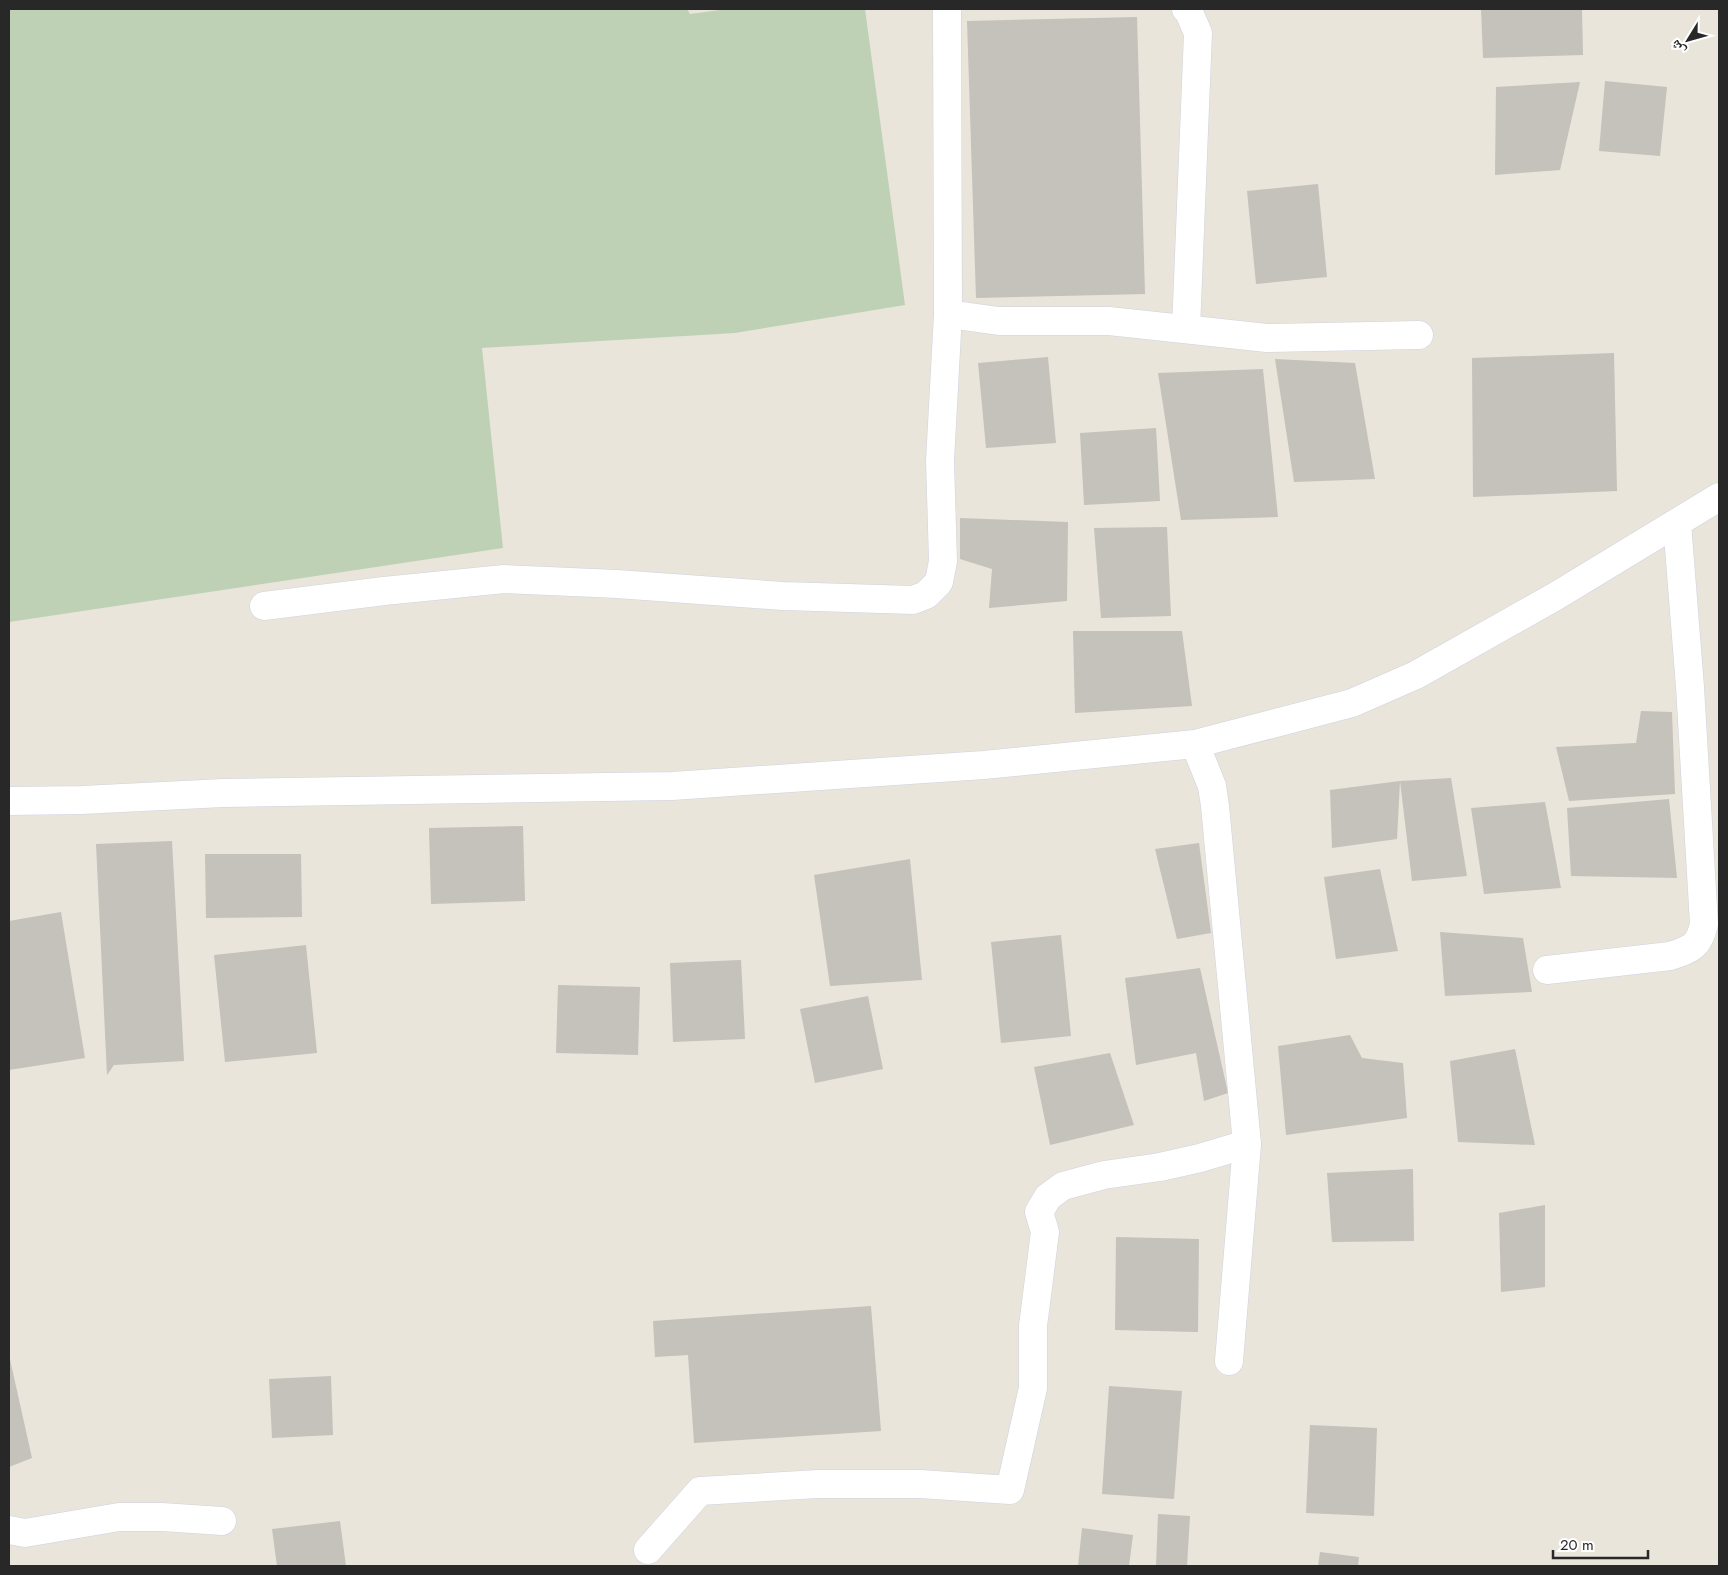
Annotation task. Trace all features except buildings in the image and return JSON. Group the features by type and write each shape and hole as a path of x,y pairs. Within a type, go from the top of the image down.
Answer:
{"street":[{"path":"264,606 504,579 617,584 783,596 913,600 926,595 938,582 943,562 940,461 948,314 947,9"},
{"path":"1186,9 1198,33 1186,329"},
{"path":"948,314 999,321 1109,321 1267,338 1419,334"},
{"path":"9,801 82,800 223,793 672,786 984,765 1195,744 1352,702 1416,675 1556,596 1719,497"},
{"path":"1547,970 1670,956 1689,949 1701,938 1704,914 1690,687 1677,523"},
{"path":"1195,744 1212,786 1215,806 1247,1144 1229,1361"},
{"path":"648,1550 700,1491 818,1484 920,1484 1010,1490 1033,1388 1033,1326 1045,1232 1038,1212 1048,1197 1063,1186 1104,1175 1160,1167 1200,1158 1247,1144"},
{"path":"9,1530 25,1534 118,1517 162,1517 222,1522"}],"green space":[{"path":"9,9 687,9 690,14 727,9 865,9 905,305 735,333 482,348 503,548 9,622"}]}
